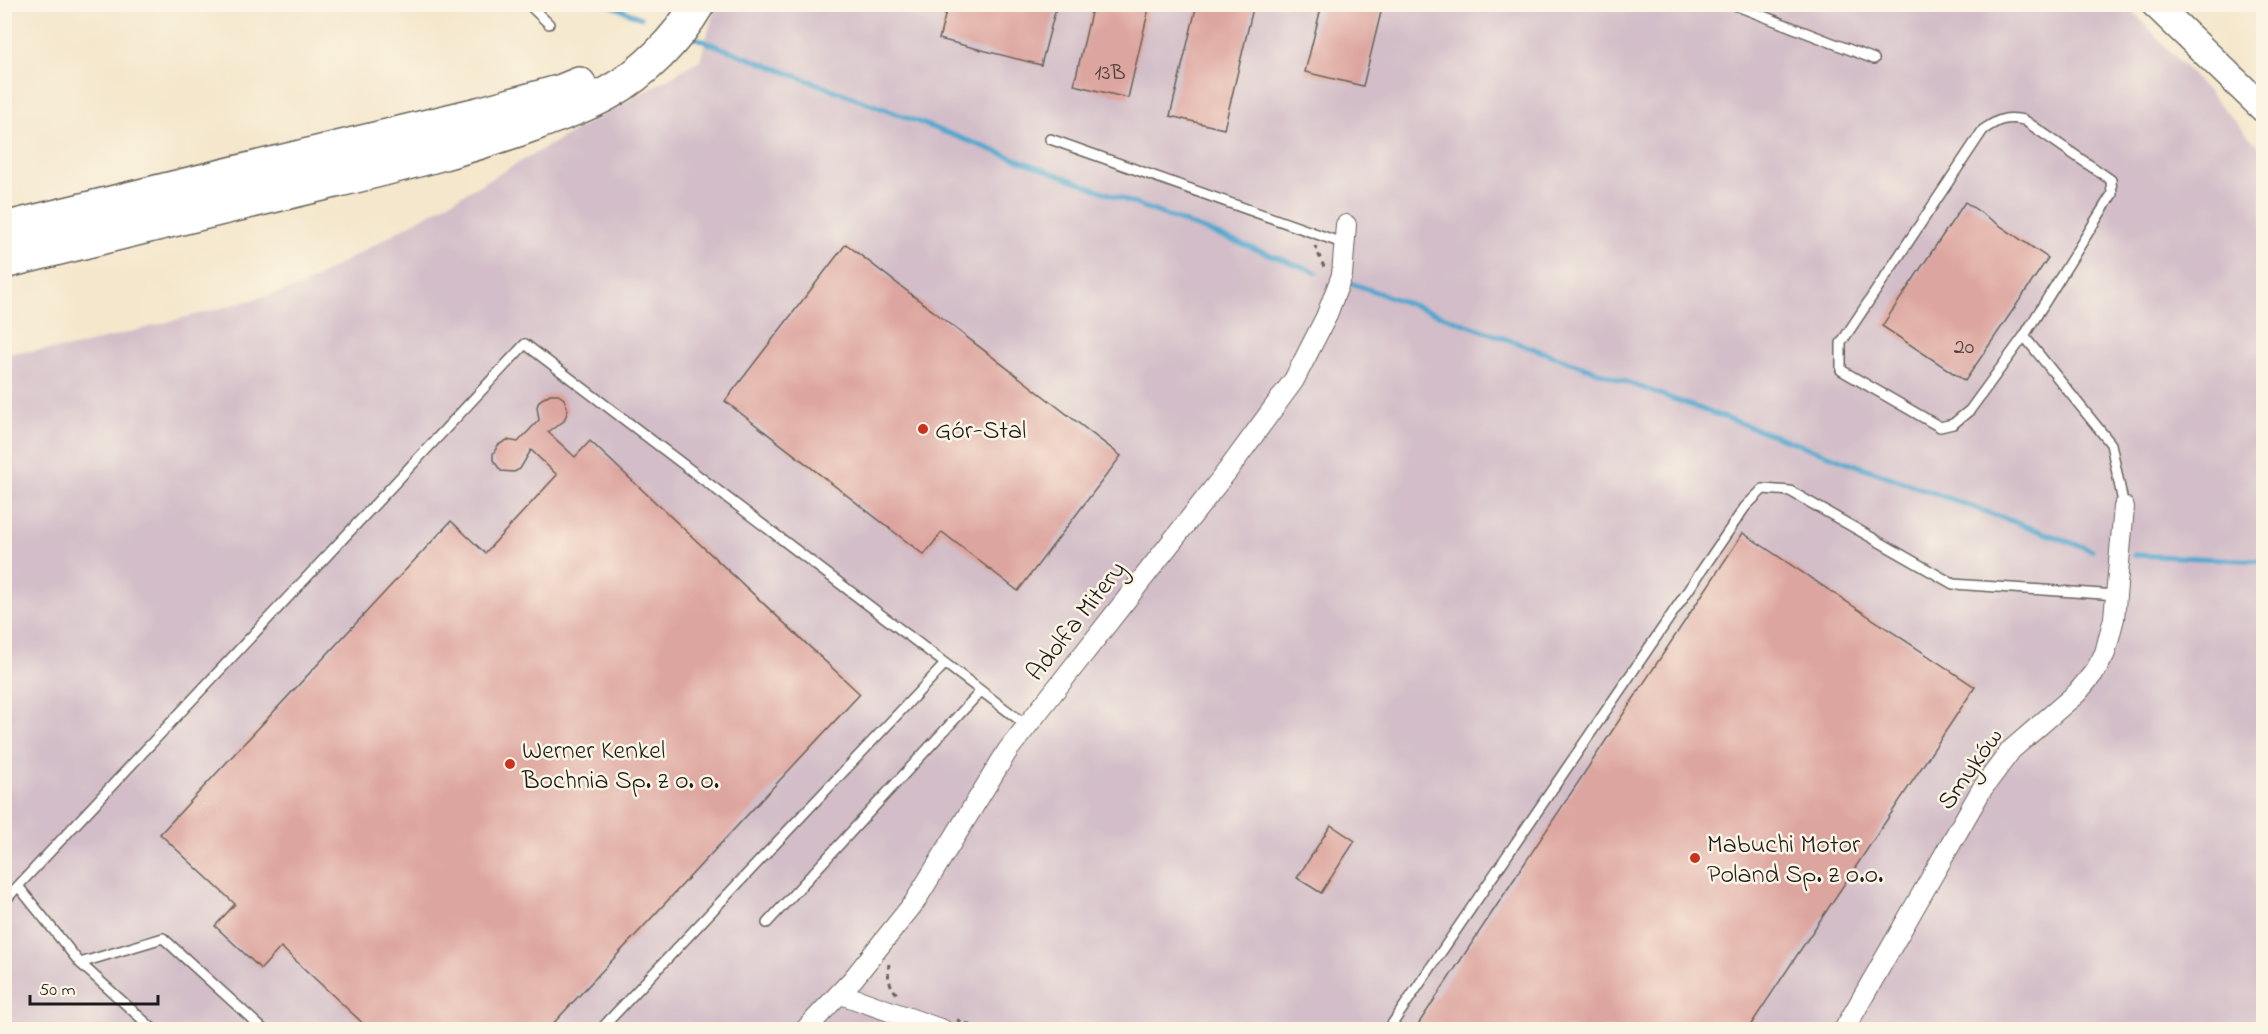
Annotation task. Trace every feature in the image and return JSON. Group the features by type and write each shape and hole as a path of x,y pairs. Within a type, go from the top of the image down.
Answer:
{"highway":[{"path":"4,229 562,91 601,73 632,48 656,24 669,4"},
{"path":"4,262 160,222 434,157 569,111 607,94 637,74 673,37 698,4"}],"main road":[{"path":"2155,4 2264,109"}],"street":[{"name":"Adolfa Mitery","path":"805,1029 841,994 914,903 990,777 1026,725 1220,479 1294,380 1326,317 1342,275 1345,234"},
{"name":"Smyków","path":"1844,1029 1982,789 2026,735 2077,693 2096,670 2110,636 2117,595 2124,507"},
{"path":"841,994 947,1023"}],"lane":[{"path":"528,4 549,24"},
{"path":"1732,4 1874,59"},
{"path":"2012,117 2024,120 2110,180 2112,194 2024,336 1970,410 1947,426 1940,427 1841,370 1841,343 1983,130 1998,120 2012,117"},
{"path":"1050,139 1345,234"},
{"path":"2024,336 2111,444 2124,507"},
{"path":"4,902 525,344 1026,725"},
{"path":"1388,1029 1745,507 1764,489 1790,491 1953,584 2117,595"},
{"path":"600,1029 945,665"},
{"path":"768,923 980,692"},
{"path":"18,886 80,963 154,1029"},
{"path":"80,963 162,938 264,1029"}],"path":[{"path":"891,959 888,975 890,985 900,998"},
{"path":"4,1019 24,1029"},
{"path":"947,1023 984,1029"}],"shaded area":[{"path":"716,5 2127,5 2263,151 2263,1029 5,1030 5,353 70,348 300,287 700,60"}],"building":[{"path":"948,4 1057,4 1041,65 939,39"},
{"path":"1093,4 1150,4 1128,98 1074,85"},
{"path":"1197,4 1254,4 1224,129 1170,116"},
{"path":"1322,4 1383,4 1363,86 1305,72"},
{"path":"1965,202 2048,258 1965,381 1882,326"},
{"name":"Gór-Stal","path":"846,244 1121,456 1018,591 942,532 924,555 725,401"},
{"name":"Werner Kenkel Bochnia Sp. z o. o.","path":"550,394 557,394 564,399 568,410 564,421 548,432 575,457 590,441 860,694 548,1029 369,1029 281,947 261,969 215,926 235,904 160,834 451,521 485,553 557,475 531,450 520,469 514,472 501,471 493,460 493,454 498,445 507,440 518,442 539,420 537,407 539,401"},
{"name":"Mabuchi Motor Poland Sp. z o.o.","path":"1743,533 1975,687 1748,1029 1415,1029"},
{"path":"1331,825 1355,841 1321,893 1297,878"}],"waterway":[{"path":"608,4 641,18"},
{"path":"693,37 1316,272"},
{"path":"1351,283 2092,550"},
{"path":"2134,555 2264,561"}],"place":[{"name":"Gór-Stal","path":"923,429"},
{"name":"Werner Kenkel Bochnia Sp. z o. o.","path":"510,764"},
{"name":"Mabuchi Motor Poland Sp. z o.o.","path":"1695,858"}]}
